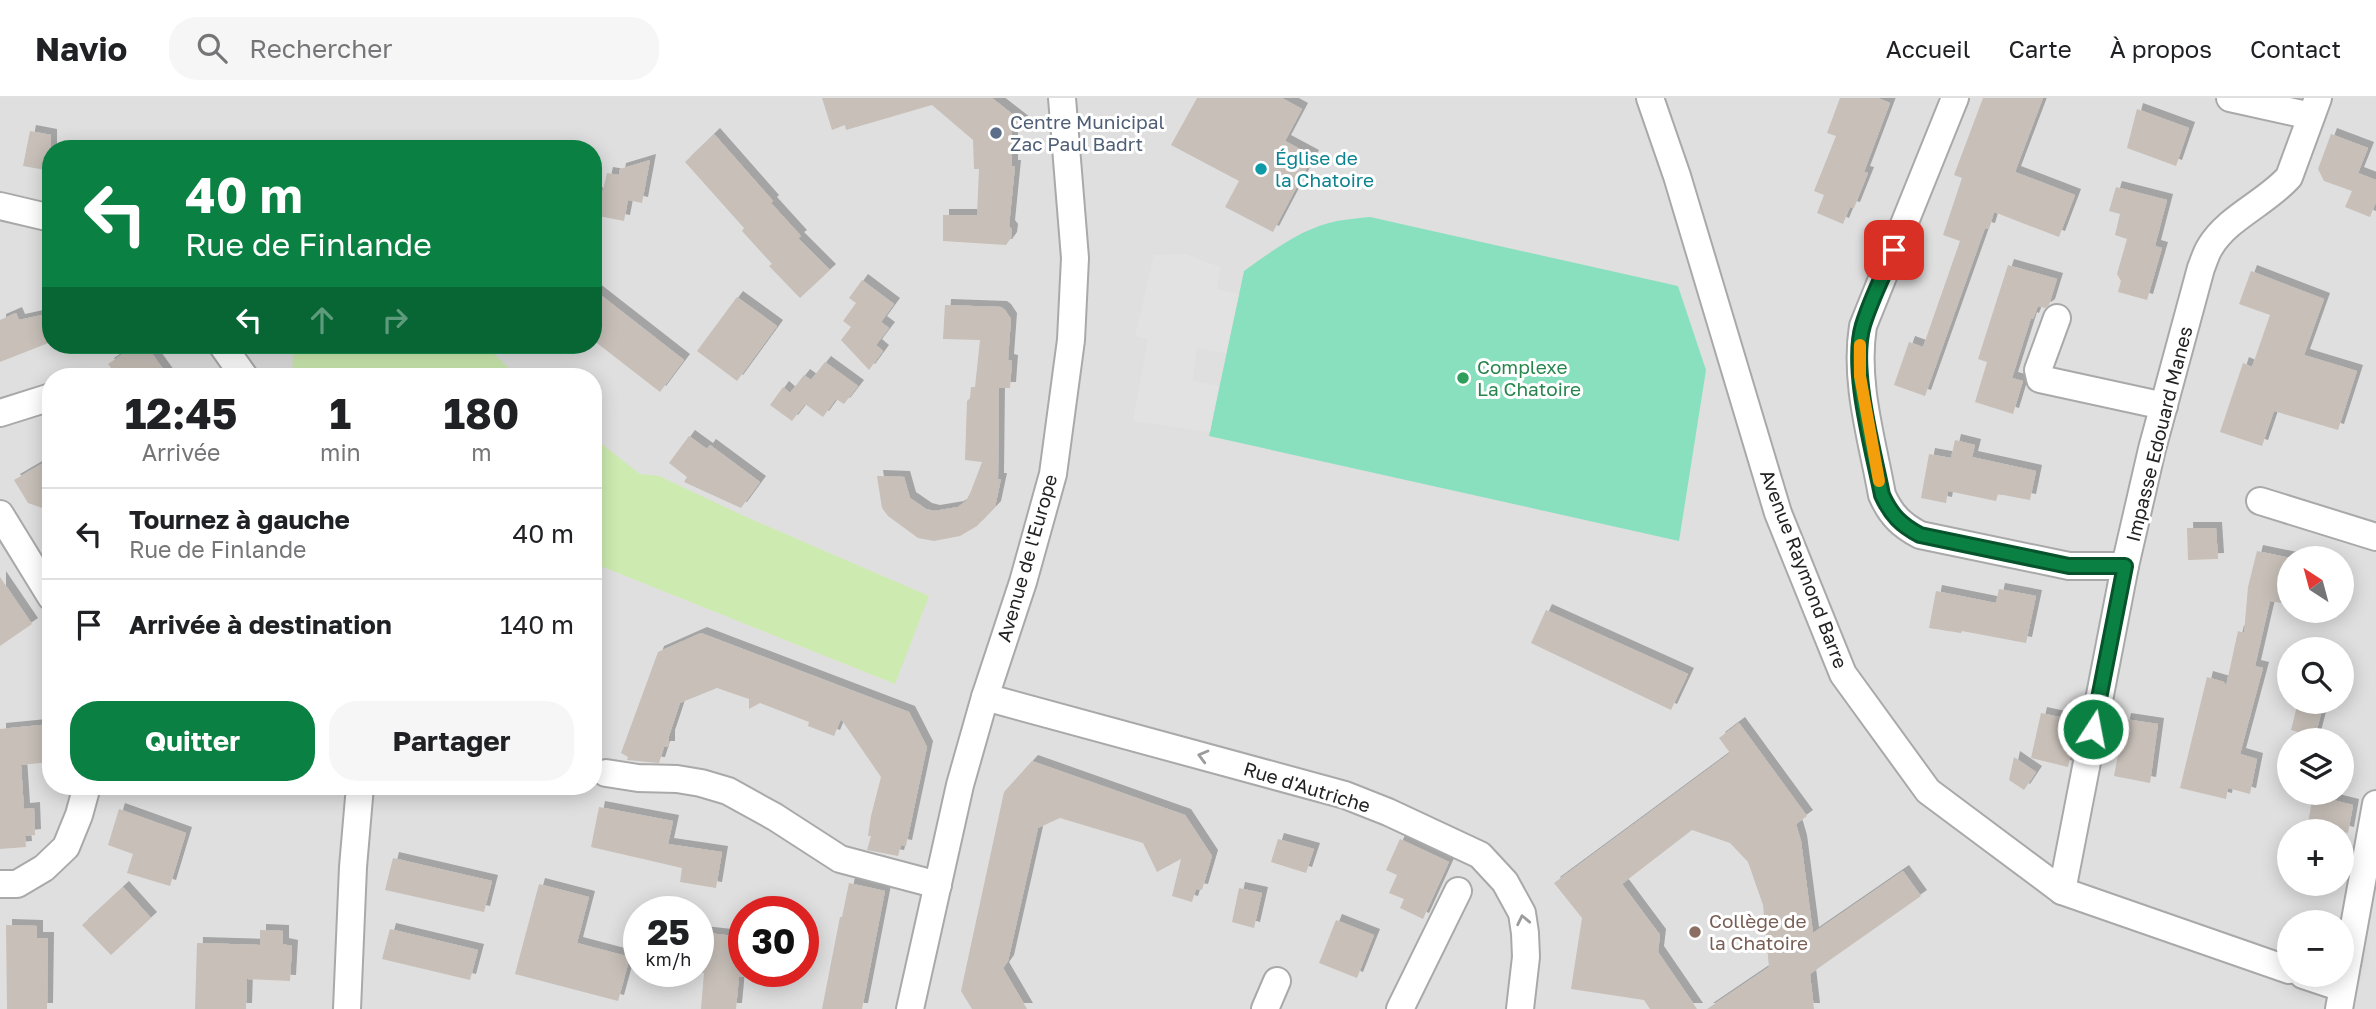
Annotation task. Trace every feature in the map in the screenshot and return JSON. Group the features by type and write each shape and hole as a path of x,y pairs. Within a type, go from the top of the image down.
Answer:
{"street":[{"name":"Avenue de l'Europe","path":"910,1009 960,785 985,696 1023,582 1053,474 1071,340 1075,258 1069,156 1062,98"},
{"name":"Avenue Raymond Barre","path":"1650,98 1677,176 1778,513 1843,674 1928,791 2062,891 2277,966"},
{"path":"1955,98 1863,326 1859,350 1860,376 1882,495 1890,513 1903,526 1920,535 2069,566 2125,566"},
{"path":"2230,98 2314,107"},
{"name":"Impasse Edouard Manes","path":"2062,891 2125,566 2202,268 2210,247 2223,231 2289,177 2314,107"},
{"path":"0,206 42,216"},
{"path":"2057,318 2038,370 2040,379 2164,407"},
{"path":"0,413 42,400"},
{"path":"2260,501 2376,537"},
{"path":"0,514 42,582"},
{"name":"Rue d'Autriche","path":"985,696 1345,795 1480,855 1505,882 1522,913 1526,957 1521,999 1505,1002 1503,1009"},
{"path":"606,773 638,778 677,779 728,791 775,817 839,859 938,885"},
{"path":"8,884 44,868 66,847 85,795"},
{"path":"348,1009 353,867 359,795"},
{"path":"2322,987 2340,999 2376,804"},
{"path":"1400,1009 1458,891"},
{"path":"1265,1009 1278,981"}],"shaded area":[{"path":"0,98 2376,98 2376,1009 0,1009"},
{"path":"1185,254 1220,267 1217,289 1239,294 1226,353 1197,348 1193,381 1219,386 1210,432 1133,421 1148,339 1135,336 1154,255"}],"green space":[{"name":"Complexe La Chatoire","path":"1370,217 1678,286 1706,370 1679,541 1209,436 1244,271 1288,241 1312,229 1337,221"},
{"path":"293,354 494,354 509,368 292,368"},
{"path":"602,444 640,474 659,476 929,596 895,684 602,567"}],"building":[{"path":"822,98 992,98 1034,131 1012,129 1012,166 1015,166 1009,226 1012,230 1006,245 943,241 943,215 977,215 979,169 974,169 973,140 932,105 846,130 845,125 832,130"},
{"name":"Église de la Chatoire","path":"1197,98 1282,98 1302,109 1285,141 1313,156 1273,232 1225,207 1239,181 1171,145"},
{"path":"1840,98 1878,98 1890,103 1864,172 1868,173 1854,208 1850,207 1843,224 1817,213 1824,195 1814,191 1836,136 1827,133"},
{"path":"1983,98 2043,98 2015,172 2075,195 2059,237 1994,212 1989,229 1985,228 1925,396 1894,385 1909,342 1923,347 1960,241 1943,235 1962,178 1954,175"},
{"path":"2137,109 2189,128 2176,166 2127,148"},
{"path":"30,131 51,135 51,140 42,140 42,169 23,166"},
{"path":"714,134 773,201 771,203 801,236 798,238 830,270 800,298 769,266 772,264 742,231 744,228 685,162"},
{"path":"2331,134 2368,148 2358,173 2376,180 2376,202 2370,217 2345,207 2352,191 2324,181 2318,169"},
{"path":"650,160 642,203 628,200 624,221 602,217 602,194 607,173 619,175 620,169"},
{"path":"2116,187 2167,200 2155,246 2162,248 2147,300 2118,292 2121,281 2117,274 2127,239 2115,235 2120,214 2109,211"},
{"path":"2008,265 2057,279 2049,305 2045,308 2038,306 2033,319 2031,318 2012,378 2023,381 2013,414 1975,402 1987,362 1978,359"},
{"path":"2251,271 2324,299 2304,355 2357,371 2338,430 2274,411 2262,446 2220,432 2243,363 2252,367 2270,315 2239,304"},
{"path":"862,280 894,304 881,322 889,328 876,345 883,351 869,370 841,340 851,327 843,321 856,303 849,298"},
{"path":"602,296 684,360 660,392 602,347"},
{"path":"737,297 777,326 737,381 697,351"},
{"path":"945,305 1001,307 1005,310 1011,319 1008,360 1012,361 1010,388 999,388 998,479 1001,479 995,507 977,526 960,536 934,541 918,538 888,516 882,508 877,476 904,477 910,498 934,511 958,507 966,501 971,491 982,462 965,460 967,401 971,387 975,387 980,340 943,339"},
{"path":"16,313 19,320 42,315 42,346 0,362 0,320"},
{"path":"123,354 152,354 162,368 111,368 108,364"},
{"path":"825,362 858,386 844,404 836,399 823,417 805,404 792,421 770,405 783,387 790,393 804,375 811,380"},
{"path":"689,436 707,449 710,445 760,482 741,508 684,482 687,477 669,463"},
{"path":"1955,440 1975,445 1972,457 2036,471 2030,500 1998,494 1996,501 1948,491 1946,503 1921,498 1929,454 1951,458"},
{"path":"42,464 42,508 28,503 14,480"},
{"path":"2187,528 2216,528 2218,559 2188,560"},
{"path":"2257,551 2277,555 2277,602 2270,601 2255,666 2263,668 2240,754 2257,759 2250,794 2228,788 2226,799 2180,788 2207,677 2224,682 2226,686 2238,631 2244,633 2248,587"},
{"path":"0,577 32,624 0,646"},
{"path":"1999,589 2036,596 2026,643 1929,628 1936,591 1996,603"},
{"path":"1546,610 1688,674 1671,710 1531,643"},
{"path":"701,633 909,712 927,747 906,846 901,845 898,856 867,850 871,836 868,836 871,816 881,777 841,719 834,736 808,726 809,722 760,703 749,709 749,699 717,688 680,703 669,736 669,747 664,747 659,763 627,760 628,757 621,753 658,652"},
{"path":"2041,713 2078,721 2068,767 2031,758"},
{"path":"2295,714 2321,714 2317,728 2292,728"},
{"path":"2125,719 2158,724 2150,783 2114,776"},
{"path":"1739,723 1807,816 1796,824 1801,841 1813,933 1903,871 1921,896 1810,974 1814,1009 1707,1009 1769,967 1763,905 1748,862 1730,843 1692,830 1622,884 1660,935 1658,952 1697,1009 1650,1009 1644,1000 1571,989 1582,918 1554,883 1730,753 1719,738"},
{"path":"42,725 42,763 21,765 24,809 34,808 35,835 25,836 26,847 0,849 0,729"},
{"path":"2014,757 2036,772 2024,790 2009,780"},
{"path":"1032,761 1185,815 1212,856 1202,890 1196,889 1192,902 1172,896 1181,859 1157,872 1143,843 1060,818 1038,828 1008,961 1003,968 1027,1009 972,1009 961,991 1004,792"},
{"path":"2311,805 2353,805 2350,819 2309,819"},
{"path":"599,807 673,821 668,844 722,852 716,888 680,882 682,868 591,847"},
{"path":"119,809 186,833 170,886 127,873 133,854 108,845"},
{"path":"1278,839 1314,849 1306,873 1271,862"},
{"path":"1400,839 1449,862 1423,919 1400,908 1404,899 1389,893 1397,875 1386,870"},
{"path":"393,858 492,881 484,912 385,890"},
{"path":"849,883 885,891 862,1009 822,1009 840,917"},
{"path":"539,884 589,897 577,943 623,955 623,983 618,1001 515,974"},
{"path":"123,887 151,918 111,955 82,925"},
{"path":"1239,888 1262,893 1254,928 1232,922"},
{"path":"1336,920 1374,935 1357,978 1319,963"},
{"path":"6,925 37,926 37,938 48,938 47,1009 7,1009"},
{"path":"390,929 478,950 470,980 382,959"},
{"path":"260,930 283,931 283,944 292,946 290,981 247,979 246,1009 195,1009 197,943 260,945"},
{"path":"714,934 728,935 728,987 738,987 736,1009 701,1009 703,987 714,987"}],"slow traffic":[{"path":"1860,345 1860,376 1879,481"}],"place":[{"name":"Centre Municipal Zac Paul Badrt","path":"996,133"},
{"name":"Église de la Chatoire","path":"1261,169"},
{"name":"Complexe La Chatoire","path":"1463,378"},
{"name":"Collège de la Chatoire","path":"1695,932"}],"route":[{"path":"1894,250 1863,326 1859,350 1860,376 1882,495 1890,513 1903,526 1920,535 2069,566 2125,566 2093,729"}]}
